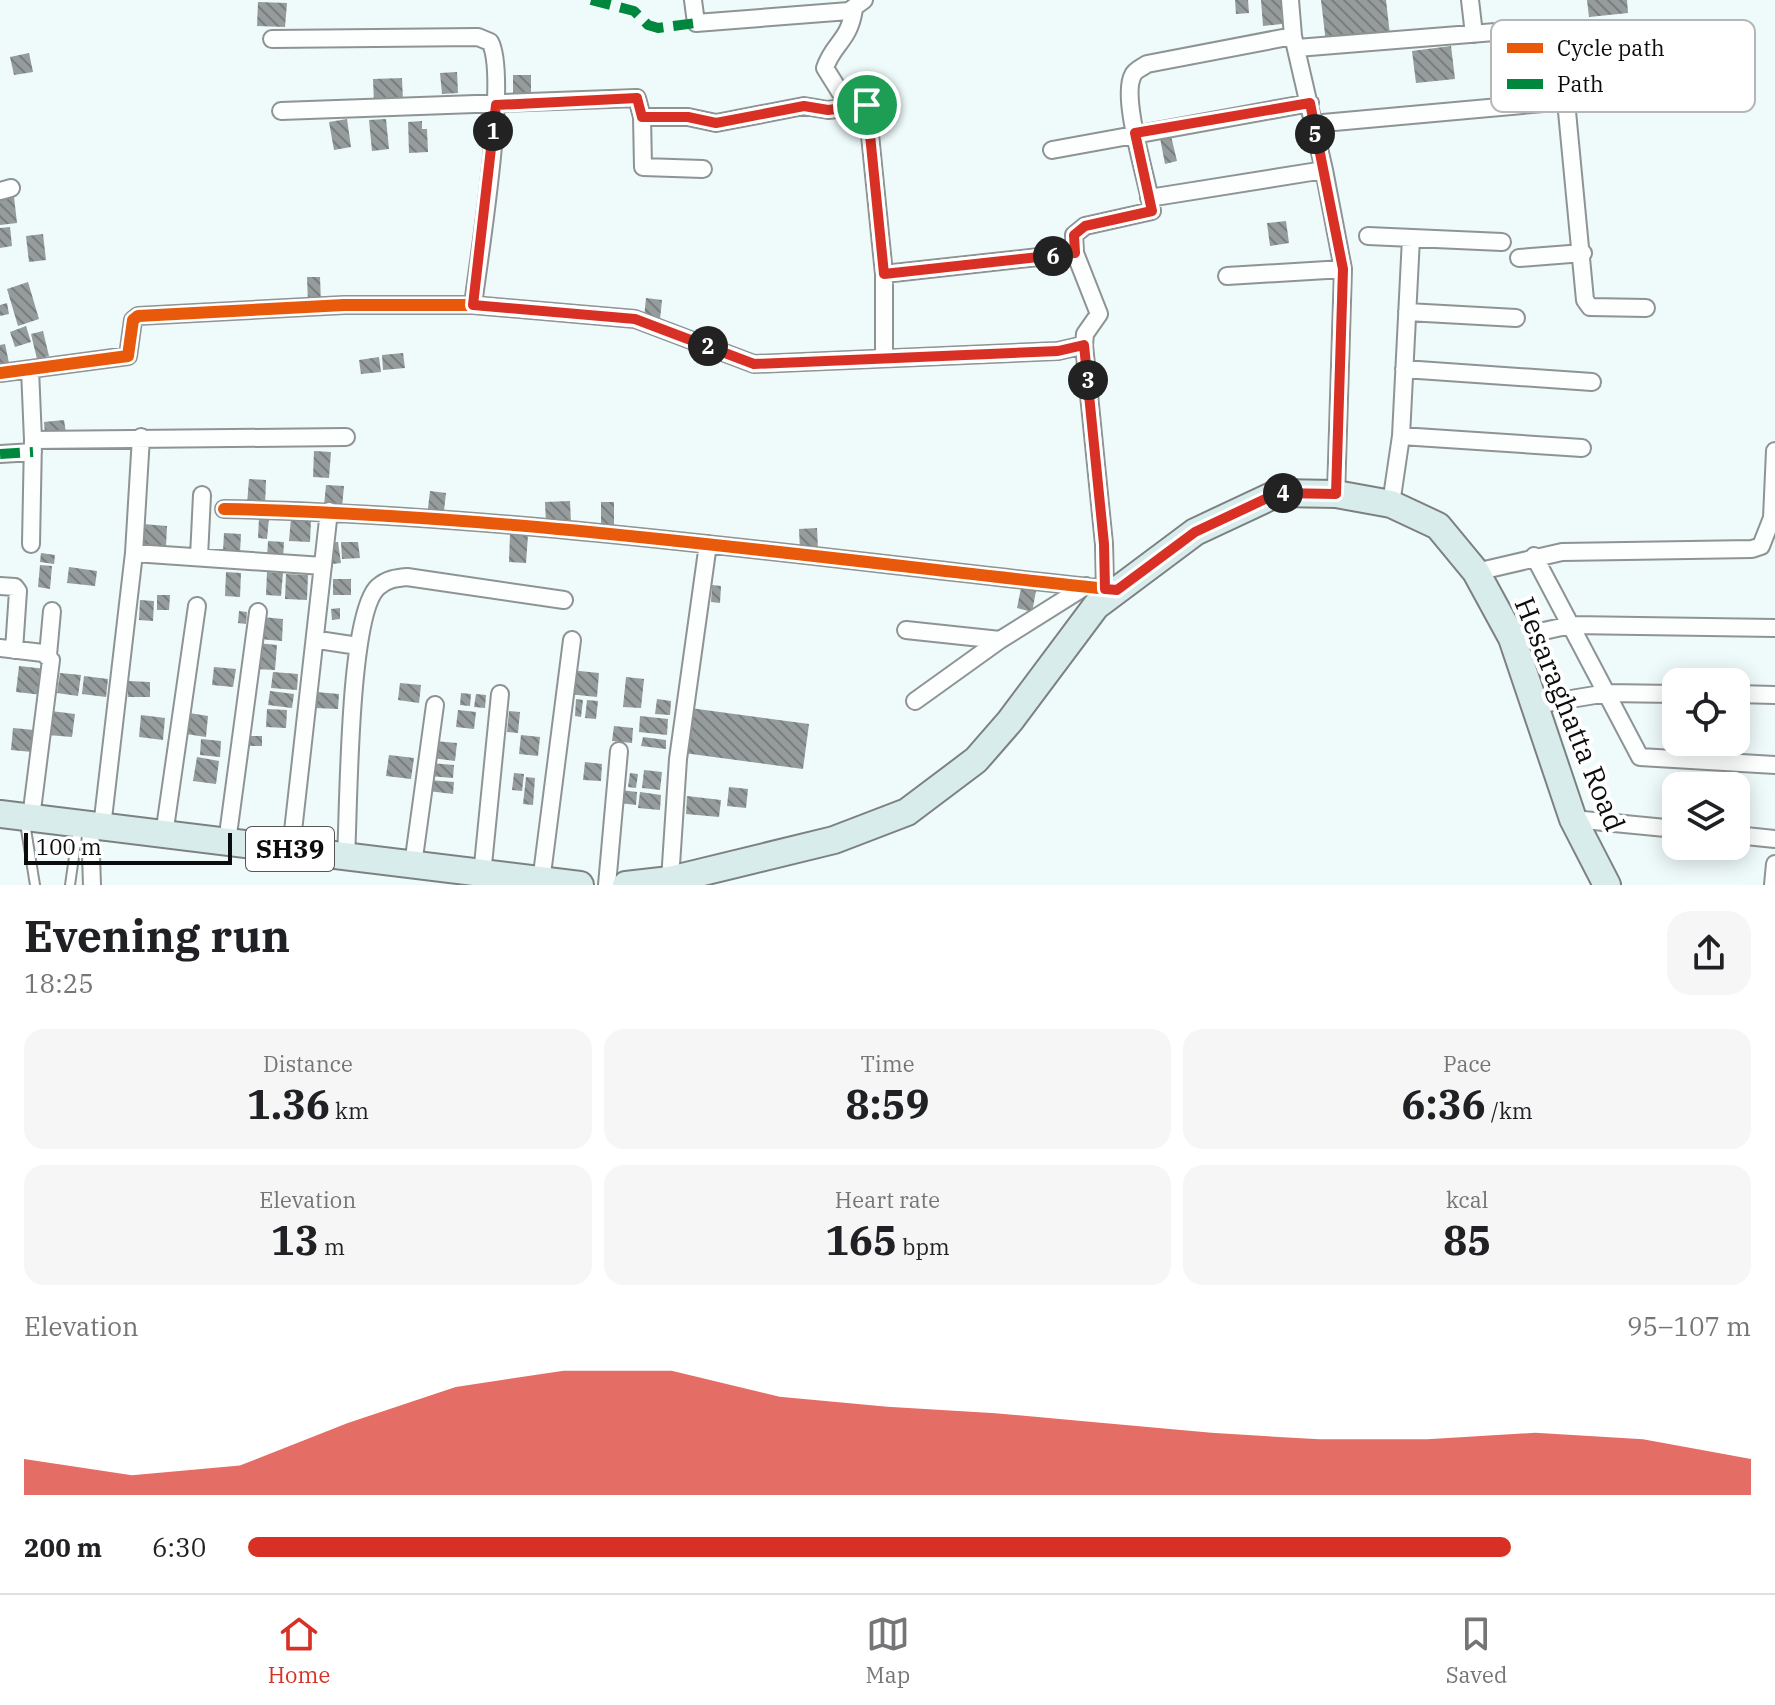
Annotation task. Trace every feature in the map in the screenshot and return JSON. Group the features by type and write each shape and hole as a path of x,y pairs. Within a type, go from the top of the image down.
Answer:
{"main road":[{"name":"Hesaraghatta Road","path":"626,885 670,880 834,840 907,812 976,760 1010,721 1111,589 1195,532 1278,493 1336,494 1391,504 1438,526 1476,572 1512,638 1573,819 1607,885"},
{"name":"SH39","path":"18,817 580,885"}],"street":[{"path":"693,0 696,23 859,4 850,31 829,55 825,68 840,92 867,105"},
{"path":"1290,0 1295,42 1343,269 1336,494"},
{"path":"1470,0 1474,34"},
{"path":"224,509 329,511 708,544 1111,589 1084,345 1085,334 1099,314 1073,242 1077,230 1150,214 1135,133 1132,76 1147,64 1295,42 1491,33"},
{"path":"272,39 485,37 495,52 496,105 473,305"},
{"path":"281,111 637,98 642,117 643,167 703,169"},
{"path":"1052,150 1310,103"},
{"path":"642,117 688,117 716,123 804,106 828,110 867,105"},
{"path":"867,105 884,274 884,358"},
{"path":"1312,124 1491,108"},
{"path":"1567,112 1583,253 1585,300 1590,307 1646,308"},
{"path":"1149,198 1324,170"},
{"path":"1368,236 1502,242"},
{"path":"1391,504 1401,436 1411,238"},
{"path":"884,274 1075,253"},
{"path":"1519,258 1583,253"},
{"path":"1227,276 1343,269"},
{"path":"0,373 128,356 133,320 138,316 344,305 473,305 635,319 754,364 1058,351 1084,345"},
{"path":"1407,312 1516,318"},
{"path":"30,369 33,446 31,544"},
{"path":"1404,369 1592,382"},
{"path":"1401,436 1582,448"},
{"path":"92,885 90,826 134,553 141,437"},
{"path":"0,454 33,446 141,437 346,437"},
{"path":"1752,549 1761,546 1772,518 1775,451"},
{"path":"199,557 202,495"},
{"path":"291,849 329,511"},
{"path":"670,880 678,759 708,544"},
{"path":"1476,572 1534,556 1562,552 1775,550"},
{"path":"134,553 323,566"},
{"path":"1534,556 1645,759 1775,765"},
{"path":"346,856 358,646 376,588 390,579 407,577 564,600"},
{"path":"0,586 15,587 18,591 7,649 48,655"},
{"path":"915,701 1000,640 1086,586"},
{"path":"164,835 197,606"},
{"path":"18,817 51,660 48,655 52,611"},
{"path":"227,842 258,612"},
{"path":"1512,638 1571,625 1775,628"},
{"path":"906,630 1000,640"},
{"path":"541,882 572,640"},
{"path":"325,641 358,646"},
{"path":"1535,705 1607,693 1662,694"},
{"path":"482,875 500,694"},
{"path":"1750,694 1775,695"},
{"path":"413,865 435,705"},
{"path":"607,885 619,751"},
{"path":"1573,819 1662,828"},
{"path":"1750,836 1775,839"},
{"path":"1773,885 1775,864"}],"lane":[{"path":"18,817 35,885"},
{"path":"70,885 90,826"}],"building":[{"path":"1235,0 1248,0 1249,13 1236,14"},
{"path":"1261,0 1281,0 1282,24 1263,26"},
{"path":"1321,0 1386,0 1390,35 1326,43"},
{"path":"1587,0 1627,0 1628,13 1589,17"},
{"path":"258,2 287,3 285,27 257,26"},
{"path":"1451,46 1455,79 1416,83 1412,51"},
{"path":"29,53 33,72 14,75 10,57"},
{"path":"457,72 458,93 442,94 440,73"},
{"path":"513,75 531,75 531,97 513,96"},
{"path":"402,78 403,102 374,103 373,79"},
{"path":"347,119 351,147 334,150 329,122"},
{"path":"386,119 389,149 372,151 369,120"},
{"path":"422,121 422,129 427,129 428,152 409,153 408,122"},
{"path":"1171,136 1177,161 1165,164 1160,138"},
{"path":"14,197 17,223 0,225 0,198"},
{"path":"1286,221 1289,243 1270,246 1267,223"},
{"path":"10,227 12,246 0,248 0,228"},
{"path":"43,234 46,260 29,262 26,236"},
{"path":"307,277 320,277 321,303 308,303"},
{"path":"28,282 39,319 18,326 7,289"},
{"path":"646,298 662,300 660,319 644,318"},
{"path":"7,303 9,314 0,316 0,305"},
{"path":"26,326 31,342 15,347 10,332"},
{"path":"43,331 49,356 37,359 31,334"},
{"path":"5,344 9,363 0,365 0,345"},
{"path":"403,353 405,368 383,370 382,355"},
{"path":"379,357 381,372 361,374 359,360"},
{"path":"64,420 66,433 45,435 44,422"},
{"path":"314,451 331,452 329,478 313,477"},
{"path":"249,479 266,480 265,506 247,505"},
{"path":"326,485 344,486 342,507 324,506"},
{"path":"430,491 446,493 443,519 427,517"},
{"path":"570,501 571,523 546,524 545,502"},
{"path":"601,502 614,502 614,528 601,528"},
{"path":"259,518 269,518 267,539 258,538"},
{"path":"291,518 311,520 310,542 289,541"},
{"path":"143,524 167,526 166,547 141,545"},
{"path":"817,528 818,550 800,551 799,529"},
{"path":"224,533 241,534 240,552 223,551"},
{"path":"510,534 528,535 526,563 509,562"},
{"path":"268,541 284,542 283,559 267,558"},
{"path":"338,542 341,563 332,564 329,543"},
{"path":"341,542 358,542 360,558 342,559"},
{"path":"41,553 55,555 54,564 40,562"},
{"path":"40,565 52,566 50,589 38,587"},
{"path":"69,567 97,571 95,586 67,583"},
{"path":"226,572 241,573 240,597 225,596"},
{"path":"267,572 283,573 281,596 266,595"},
{"path":"286,574 308,575 307,600 285,599"},
{"path":"333,579 351,579 351,595 333,595"},
{"path":"712,585 721,586 720,603 711,602"},
{"path":"1021,588 1036,591 1032,612 1017,608"},
{"path":"157,595 170,595 169,610 157,610"},
{"path":"140,600 154,601 153,621 139,620"},
{"path":"340,608 340,619 332,620 331,609"},
{"path":"239,611 247,612 246,624 238,623"},
{"path":"262,617 283,619 282,641 259,639"},
{"path":"257,643 277,645 275,670 255,669"},
{"path":"19,666 46,669 43,695 16,692"},
{"path":"214,667 236,669 233,687 212,685"},
{"path":"570,670 599,673 597,697 568,694"},
{"path":"273,672 298,674 297,690 271,688"},
{"path":"60,673 81,675 78,696 57,693"},
{"path":"84,676 108,679 106,697 82,694"},
{"path":"626,677 644,679 641,708 623,707"},
{"path":"128,681 150,682 150,697 128,697"},
{"path":"400,683 421,685 419,703 398,700"},
{"path":"270,691 294,694 292,708 268,705"},
{"path":"316,692 339,694 338,709 315,708"},
{"path":"461,693 471,694 470,706 460,705"},
{"path":"476,694 486,695 485,708 474,707"},
{"path":"576,699 583,700 581,717 575,716"},
{"path":"657,699 671,701 670,715 655,714"},
{"path":"587,700 598,701 596,719 585,718"},
{"path":"690,708 809,724 803,769 684,753"},
{"path":"267,709 287,710 286,728 266,727"},
{"path":"458,710 476,712 474,729 456,727"},
{"path":"51,711 75,714 72,737 48,735"},
{"path":"509,711 520,712 518,733 507,732"},
{"path":"189,713 208,716 206,737 186,734"},
{"path":"141,715 165,718 163,740 139,737"},
{"path":"640,716 668,719 667,735 639,732"},
{"path":"614,726 633,728 632,743 612,741"},
{"path":"13,728 34,730 32,752 11,750"},
{"path":"521,735 540,737 538,756 519,754"},
{"path":"246,736 262,736 262,746 246,746"},
{"path":"643,737 666,740 666,749 641,746"},
{"path":"201,739 221,741 220,757 200,755"},
{"path":"434,741 457,743 455,761 432,758"},
{"path":"389,755 414,758 411,779 386,776"},
{"path":"197,757 219,761 216,784 193,781"},
{"path":"585,762 602,764 601,781 583,780"},
{"path":"430,763 454,765 453,778 429,776"},
{"path":"644,770 662,772 660,790 642,788"},
{"path":"514,773 524,774 522,791 512,790"},
{"path":"630,773 638,774 636,788 628,787"},
{"path":"526,777 535,778 533,805 523,804"},
{"path":"429,780 454,782 453,794 428,791"},
{"path":"729,787 748,789 746,808 727,806"},
{"path":"620,790 637,792 636,805 619,803"},
{"path":"640,792 661,795 660,810 638,808"},
{"path":"687,796 721,800 719,817 686,814"}],"marked path":[{"path":"591,0 634,11 648,25 658,28 696,23"},
{"path":"0,454 33,452"}],"cycle path":[{"path":"0,373 128,356 133,320 138,316 344,305 473,305 635,319 754,364 1058,351 1084,345"},
{"path":"224,509 336,513 559,529 1117,590"}],"route":[{"path":"637,98 642,117 688,117 716,123 740,121 804,106 828,110 867,105 884,274 1075,253 1073,242 1077,230 1150,214 1152,211 1135,133 1310,103 1343,269 1336,494 1278,493 1195,532 1117,590 1105,589 1104,544 1084,345 1058,351 754,364 635,319 473,305 496,105 637,98"}]}
